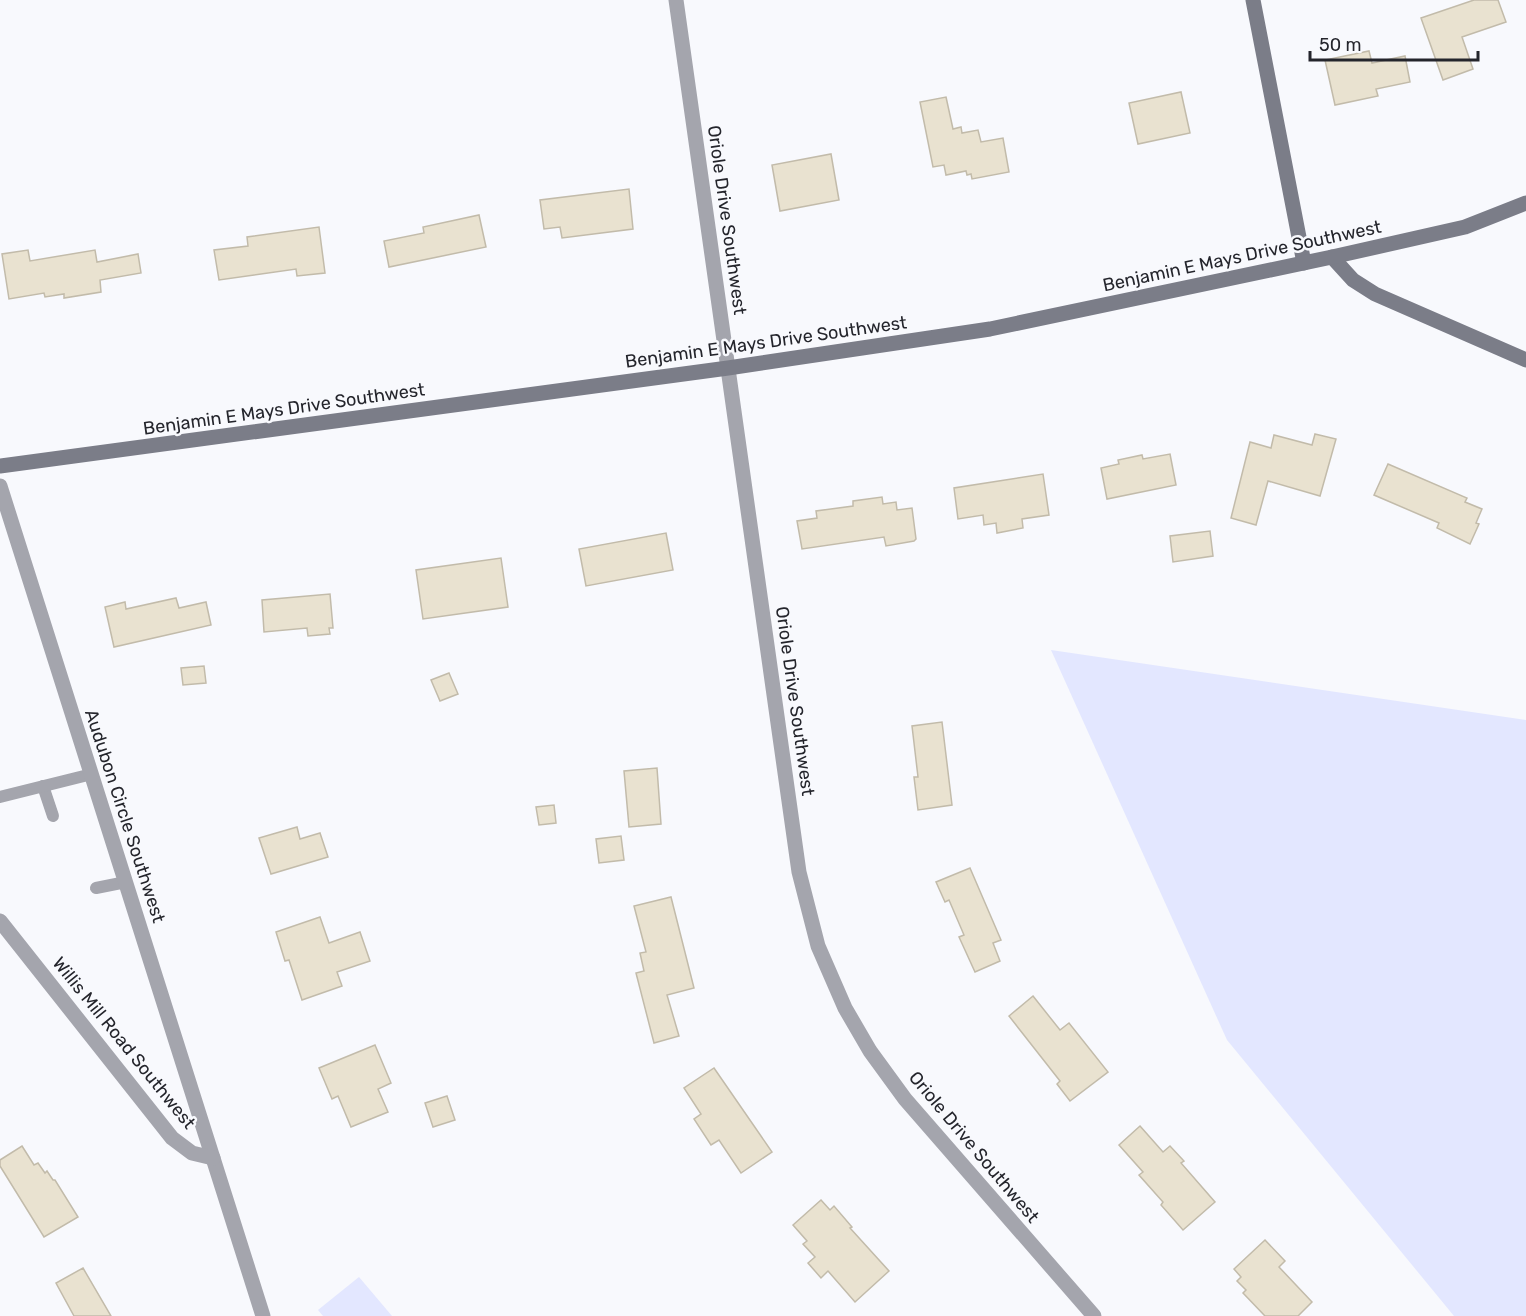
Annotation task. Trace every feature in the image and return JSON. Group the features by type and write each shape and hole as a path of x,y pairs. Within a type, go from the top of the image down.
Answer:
{"street":[{"name":"Oriole Drive Southwest","path":"676,0 799,872 818,946 845,1008 870,1051 905,1099 1094,1316"},
{"path":"1254,0 1304,263"},
{"name":"Benjamin E Mays Drive Southwest","path":"0,466 728,368 990,329 1465,227 1526,203"},
{"path":"1332,257 1353,280 1375,294 1526,360"},
{"name":"Audubon Circle Southwest","path":"0,486 213,1158"},
{"name":"Willis Mill Road Southwest","path":"0,921 172,1138 192,1153 213,1158"},
{"path":"213,1158 263,1316"}],"lane":[{"path":"0,797 92,774"},
{"path":"43,786 53,816"},
{"path":"96,888 126,882"}],"shaded area":[{"path":"1051,650 1526,720 1526,1316 1454,1316 1227,1040"},
{"path":"359,1277 392,1316 323,1316 318,1310"}],"building":[{"path":"1474,0 1498,0 1506,22 1462,37 1473,69 1443,80 1421,18"},
{"path":"1369,51 1372,63 1405,56 1410,82 1376,89 1378,96 1335,105 1325,60"},
{"path":"1181,92 1190,133 1138,144 1129,103"},
{"path":"946,97 953,129 961,127 962,133 978,130 981,142 1003,138 1009,172 972,179 971,174 967,175 966,171 946,175 944,165 933,167 920,102"},
{"path":"831,154 839,200 780,211 772,165"},
{"path":"629,189 633,229 562,238 560,227 544,229 540,200"},
{"path":"479,215 486,247 389,267 384,241 424,233 423,227"},
{"path":"319,227 325,273 297,276 296,269 219,280 214,250 248,246 247,237"},
{"path":"28,250 30,261 95,250 97,262 138,254 141,273 100,280 101,292 64,298 64,294 45,297 44,293 9,299 2,254"},
{"path":"1315,434 1336,439 1320,496 1268,481 1256,525 1231,518 1250,442 1271,448 1274,435 1312,445"},
{"path":"1170,454 1176,485 1107,499 1101,468 1119,464 1118,460 1142,455 1143,459"},
{"path":"1388,464 1467,498 1465,502 1482,509 1476,523 1479,524 1470,544 1437,528 1439,523 1374,495"},
{"path":"1043,474 1049,515 1022,519 1023,528 997,533 996,523 984,525 983,515 958,519 954,488"},
{"path":"882,497 883,504 896,502 897,510 912,508 916,539 914,541 886,546 884,537 802,549 797,521 817,518 816,511 853,506 853,501"},
{"path":"1210,531 1213,556 1173,562 1170,536"},
{"path":"666,533 673,570 586,586 579,549"},
{"path":"501,558 508,607 423,619 416,570"},
{"path":"330,594 333,628 329,628 330,634 308,636 307,628 264,632 262,600"},
{"path":"176,598 179,608 206,602 211,625 114,647 105,607 125,602 126,609"},
{"path":"204,666 206,683 183,685 181,668"},
{"path":"449,673 458,694 440,701 431,680"},
{"path":"942,722 952,805 918,810 914,777 918,777 912,726"},
{"path":"657,768 661,824 629,827 624,771"},
{"path":"554,805 556,823 539,825 536,807"},
{"path":"297,827 300,839 320,833 328,857 271,874 259,838"},
{"path":"621,836 624,860 599,863 596,839"},
{"path":"970,868 1001,940 993,943 1000,961 975,972 959,937 964,935 949,900 945,902 936,882"},
{"path":"671,897 694,988 667,995 679,1036 654,1043 636,973 644,971 640,953 646,952 634,906"},
{"path":"320,917 329,943 360,932 370,961 337,972 342,986 302,1000 289,960 285,961 276,932"},
{"path":"1033,996 1060,1030 1069,1023 1108,1072 1070,1101 1057,1084 1060,1081 1009,1016"},
{"path":"375,1045 391,1083 378,1089 388,1112 351,1127 338,1096 332,1099 319,1068"},
{"path":"714,1068 772,1152 741,1173 719,1140 711,1145 694,1119 701,1114 684,1088"},
{"path":"447,1096 455,1120 433,1127 425,1103"},
{"path":"1140,1126 1163,1152 1170,1146 1184,1161 1181,1163 1215,1202 1183,1230 1161,1205 1163,1202 1139,1175 1143,1172 1119,1145"},
{"path":"22,1146 34,1165 38,1163 45,1173 47,1171 55,1180 78,1217 44,1237 0,1166 0,1160"},
{"path":"821,1200 830,1210 834,1206 852,1227 850,1228 889,1271 855,1302 828,1271 821,1278 808,1263 815,1257 803,1244 807,1241 793,1225"},
{"path":"1265,1240 1285,1261 1279,1267 1312,1302 1298,1316 1265,1316 1243,1293 1246,1290 1237,1281 1241,1277 1234,1269"},
{"path":"83,1268 111,1316 74,1316 56,1283"}]}
